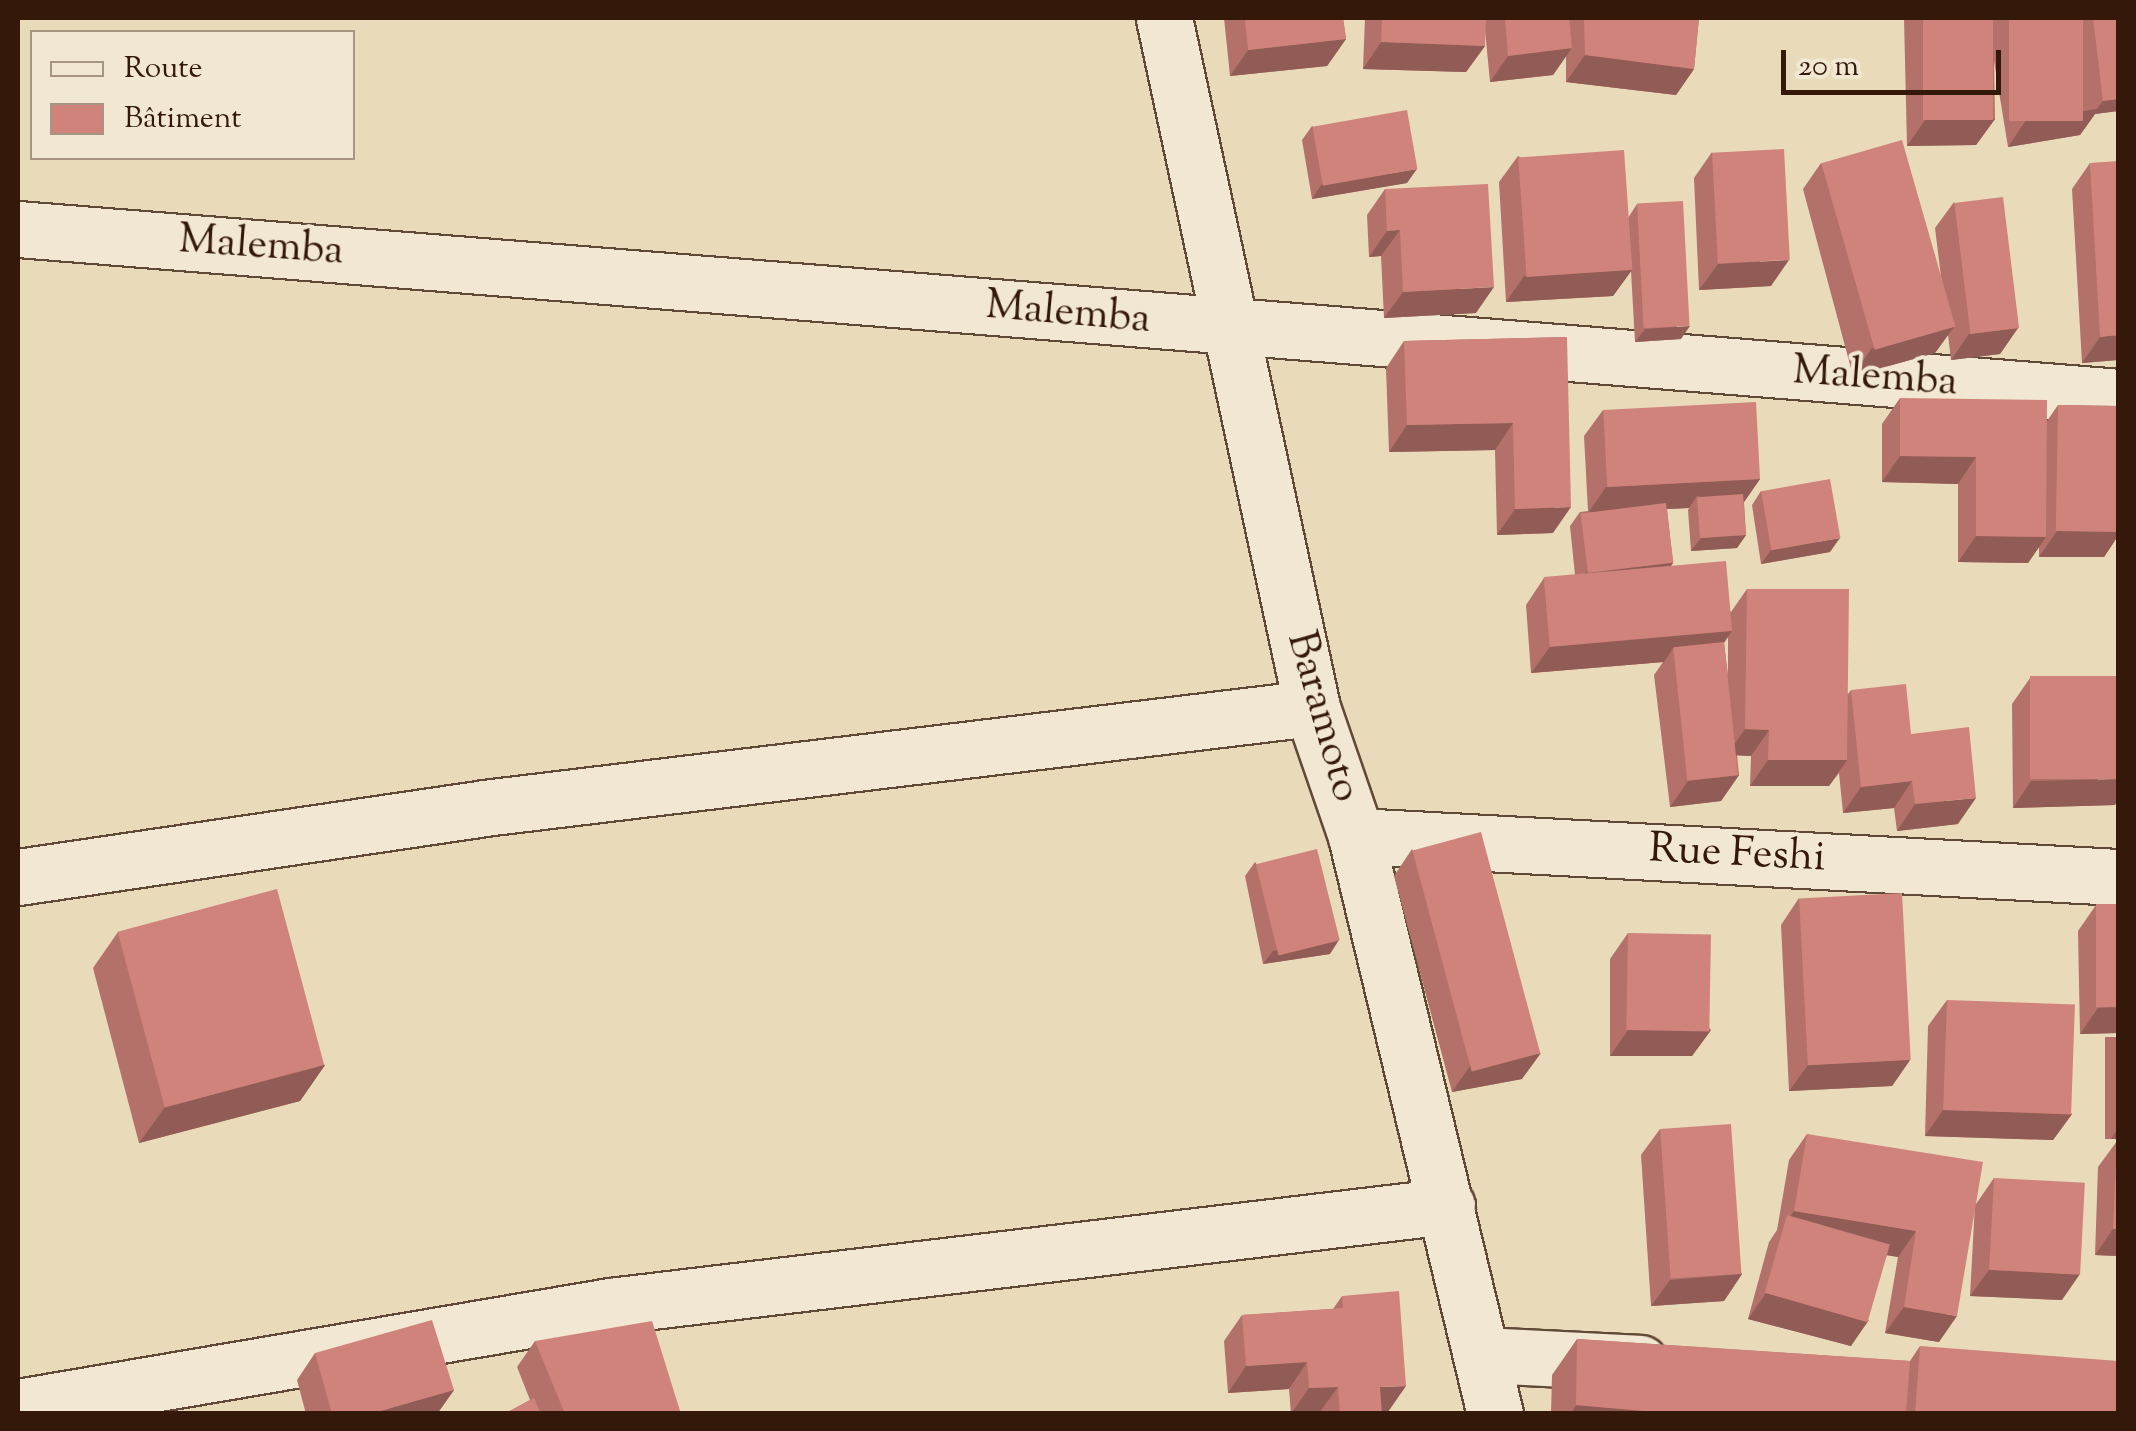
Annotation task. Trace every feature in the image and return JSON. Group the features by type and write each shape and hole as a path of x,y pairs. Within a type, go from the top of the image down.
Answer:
{"street":[{"name":"Baramoto","path":"1164,18 1235,328 1312,708 1356,836 1484,1355 1495,1414"},
{"name":"Malemba","path":"18,229 2118,397"},
{"path":"18,877 484,808 1312,708"},
{"name":"Rue Feshi","path":"1356,836 2118,877"},
{"path":"18,1406 610,1306 1447,1206"},
{"path":"1484,1355 1682,1365"}],"building":[{"path":"1245,18 1343,18 1346,39 1248,50"},
{"path":"1382,18 1486,18 1485,46 1381,42"},
{"path":"1505,18 1569,18 1572,48 1508,56"},
{"path":"1584,18 1699,18 1694,69 1585,55"},
{"path":"1923,18 1993,18 1993,120 1923,120"},
{"path":"2009,18 2083,18 2083,121 2009,121"},
{"path":"2093,18 2118,18 2118,99 2103,101"},
{"path":"1407,110 1417,169 1323,186 1312,127"},
{"path":"1902,140 1955,326 1875,350 1821,163"},
{"path":"1784,149 1790,260 1718,264 1712,153"},
{"path":"1624,150 1632,270 1527,277 1518,157"},
{"path":"2118,161 2118,335 2100,337 2090,163"},
{"path":"1488,184 1494,287 1403,292 1400,230 1387,231 1385,189"},
{"path":"2003,197 2019,328 1970,334 1954,203"},
{"path":"1683,201 1690,326 1644,328 1637,203"},
{"path":"1567,337 1571,507 1515,509 1513,423 1407,425 1404,341"},
{"path":"1900,398 2047,400 2046,537 1976,536 1976,457 1900,456"},
{"path":"1756,402 1760,479 1607,487 1603,410"},
{"path":"2058,405 2118,406 2116,532 2056,531"},
{"path":"1830,479 1840,538 1771,550 1761,491"},
{"path":"1743,494 1746,535 1700,538 1697,497"},
{"path":"1666,503 1673,563 1588,573 1581,513"},
{"path":"1726,561 1732,631 1550,647 1544,577"},
{"path":"1747,589 1849,589 1847,760 1768,760 1769,730 1745,729"},
{"path":"1724,642 1738,775 1687,781 1673,647"},
{"path":"2030,676 2118,676 2118,779 2030,779"},
{"path":"1906,684 1911,734 1969,727 1976,798 1915,804 1912,781 1861,787 1851,690"},
{"path":"1481,832 1540,1053 1472,1072 1412,850"},
{"path":"1317,849 1340,940 1279,955 1256,864"},
{"path":"277,889 324,1065 165,1108 118,932"},
{"path":"1902,893 1911,1060 1808,1065 1799,898"},
{"path":"2096,904 2118,904 2118,1007 2096,1007"},
{"path":"1628,933 1711,934 1709,1031 1626,1030"},
{"path":"1947,1000 2075,1004 2071,1114 1943,1110"},
{"path":"1731,1124 1741,1274 1671,1279 1660,1129"},
{"path":"1807,1134 1983,1162 1957,1316 1904,1307 1916,1231 1794,1211"},
{"path":"2117,1141 2118,1229 2113,1229"},
{"path":"1994,1178 2085,1183 2080,1275 1989,1270"},
{"path":"1787,1215 1890,1244 1868,1322 1765,1293"},
{"path":"1399,1291 1406,1386 1380,1387 1382,1414 1340,1414 1338,1387 1309,1388 1307,1362 1246,1366 1242,1315 1343,1308 1342,1296"},
{"path":"432,1320 454,1390 370,1414 332,1414 315,1353"},
{"path":"652,1321 681,1414 565,1414 535,1341"},
{"path":"1577,1339 1910,1361 1906,1414 1678,1414 1576,1405"},
{"path":"1920,1346 2118,1361 2118,1414 1915,1414"},
{"path":"534,1398 541,1414 504,1414"}]}
